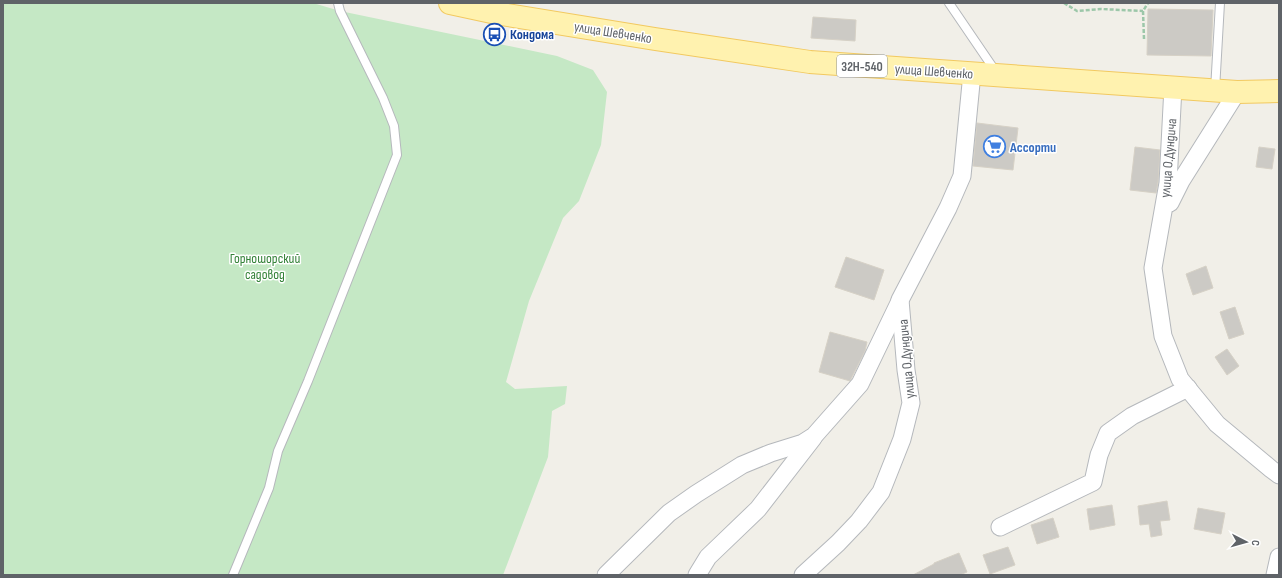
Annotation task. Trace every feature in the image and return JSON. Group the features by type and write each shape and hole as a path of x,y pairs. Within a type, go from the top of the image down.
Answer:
{"main road":[{"name":"улица Шевченко","path":"450,3 509,15 655,39 810,62 1237,92 1279,92"}],"street":[{"name":"улица О.Дундича","path":"698,575 708,557 758,509 814,436 860,384 900,300 948,208 962,176 972,73"},
{"name":"улица О.Дундича","path":"1173,87 1168,183 1160,221 1153,268 1163,336 1180,379 1217,424 1279,475"},
{"path":"1160,221 1181,181 1237,92"},
{"name":"улица О.Дундича","path":"803,575 838,543 881,492 902,439 911,402 906,370 900,300"},
{"path":"1000,527 1093,482 1099,455 1108,433 1132,416 1188,388"},
{"name":"улица О.Дундича","path":"606,575 669,513 696,494 742,465 771,453 803,443 814,436"},
{"path":"1275,575 1279,558"}],"lane":[{"path":"233,575 269,488 278,451 308,381 397,155 394,126 383,98 340,11 338,3"},
{"path":"949,3 998,75"},
{"path":"1215,90 1220,3"}],"path":[{"path":"1064,3 1077,11 1101,9 1143,11"},
{"path":"1144,40 1143,11 1148,3"}],"green space":[{"name":"Горношорский садовод","path":"3,3 313,3 340,11 557,56 593,70 607,92 601,145 579,201 563,218 529,301 506,382 515,389 567,386 565,404 552,411 548,457 503,575 3,575"}],"building":[{"path":"1148,9 1213,10 1211,56 1147,55"},
{"path":"813,17 856,20 855,41 811,38"},
{"name":"Ассорти","path":"977,123 1018,128 1013,170 973,166"},
{"path":"1135,147 1160,150 1156,193 1130,190"},
{"path":"1259,147 1275,149 1272,169 1256,167"},
{"path":"846,257 884,270 874,300 835,287"},
{"path":"1206,266 1213,288 1193,295 1186,274"},
{"path":"1235,307 1244,334 1229,339 1220,312"},
{"path":"830,332 867,342 865,351 850,381 819,372"},
{"path":"1227,349 1239,366 1227,375 1215,357"},
{"path":"1167,501 1170,520 1160,521 1162,535 1151,537 1149,524 1140,525 1138,506"},
{"path":"1112,505 1115,525 1090,530 1087,509"},
{"path":"1198,508 1225,513 1221,534 1194,529"},
{"path":"1053,518 1059,537 1037,544 1031,525"},
{"path":"1008,547 1015,565 990,574 983,555"},
{"path":"959,553 967,572 960,575 913,575 934,563"}],"place":[{"name":"Кондома","path":"494,34"},
{"name":"Ассорти","path":"995,147"}]}
